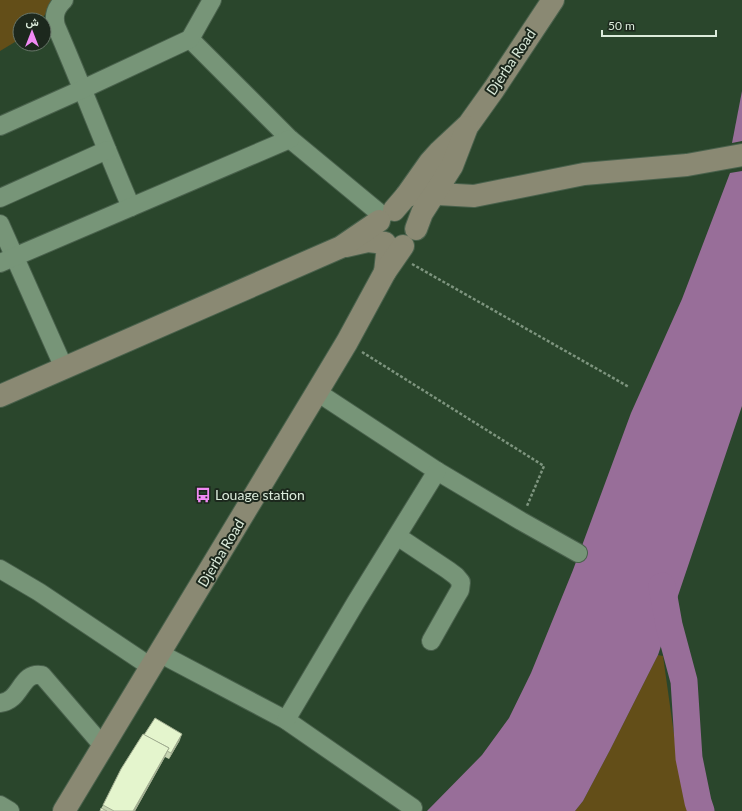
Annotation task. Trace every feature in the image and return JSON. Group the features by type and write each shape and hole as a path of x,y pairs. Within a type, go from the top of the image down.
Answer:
{"main road":[{"name":"Djerba Road","path":"391,211 430,162 469,124 553,0"},
{"name":"Djerba Road","path":"64,811 317,392 397,249 452,166 469,124"},
{"path":"341,247 391,211 420,193 474,196 584,174 686,165 742,155"},
{"path":"391,211 400,210 410,214 413,219 397,249"},
{"path":"391,211 378,233 381,238 397,249"},
{"path":"0,396 341,247 368,241 397,249"}],"street":[{"path":"64,0 58,6 54,21 131,207"},
{"path":"0,126 190,39 207,2"},
{"path":"190,39 290,139 391,211"},
{"path":"8,260 290,139"},
{"path":"0,198 107,150"},
{"path":"0,224 8,260 64,368"},
{"path":"317,392 438,471 578,553"},
{"path":"286,720 438,471"},
{"path":"397,536 448,570 456,576 460,582 460,590 431,641"},
{"path":"0,569 155,660 286,720 413,808"},
{"path":"0,703 6,703 14,698 27,679 37,674 42,675 103,746"},
{"path":"0,805 10,811"}],"path":[{"path":"397,249 629,387"},
{"path":"346,342 544,466 521,521"}],"shaded area":[{"path":"0,0 59,0 48,12 12,12 12,44 0,51"},
{"path":"742,91 742,141 732,143"},
{"path":"742,171 742,406 658,655 583,801 575,811 427,811 482,755 509,718 531,673 573,570 631,413 682,299 730,173"},
{"path":"658,655 663,656 678,763 689,811 575,811 583,801"}],"building":[{"path":"155,718 182,734 171,753 167,751 169,748 144,735"},
{"path":"143,734 169,748 133,811 114,811 103,805 121,769"},
{"path":"101,808 107,811 100,811"}],"waterway":[{"path":"662,586 669,625 684,681 689,758 701,811"}],"place":[{"name":"Louage station","path":"203,495"}]}
